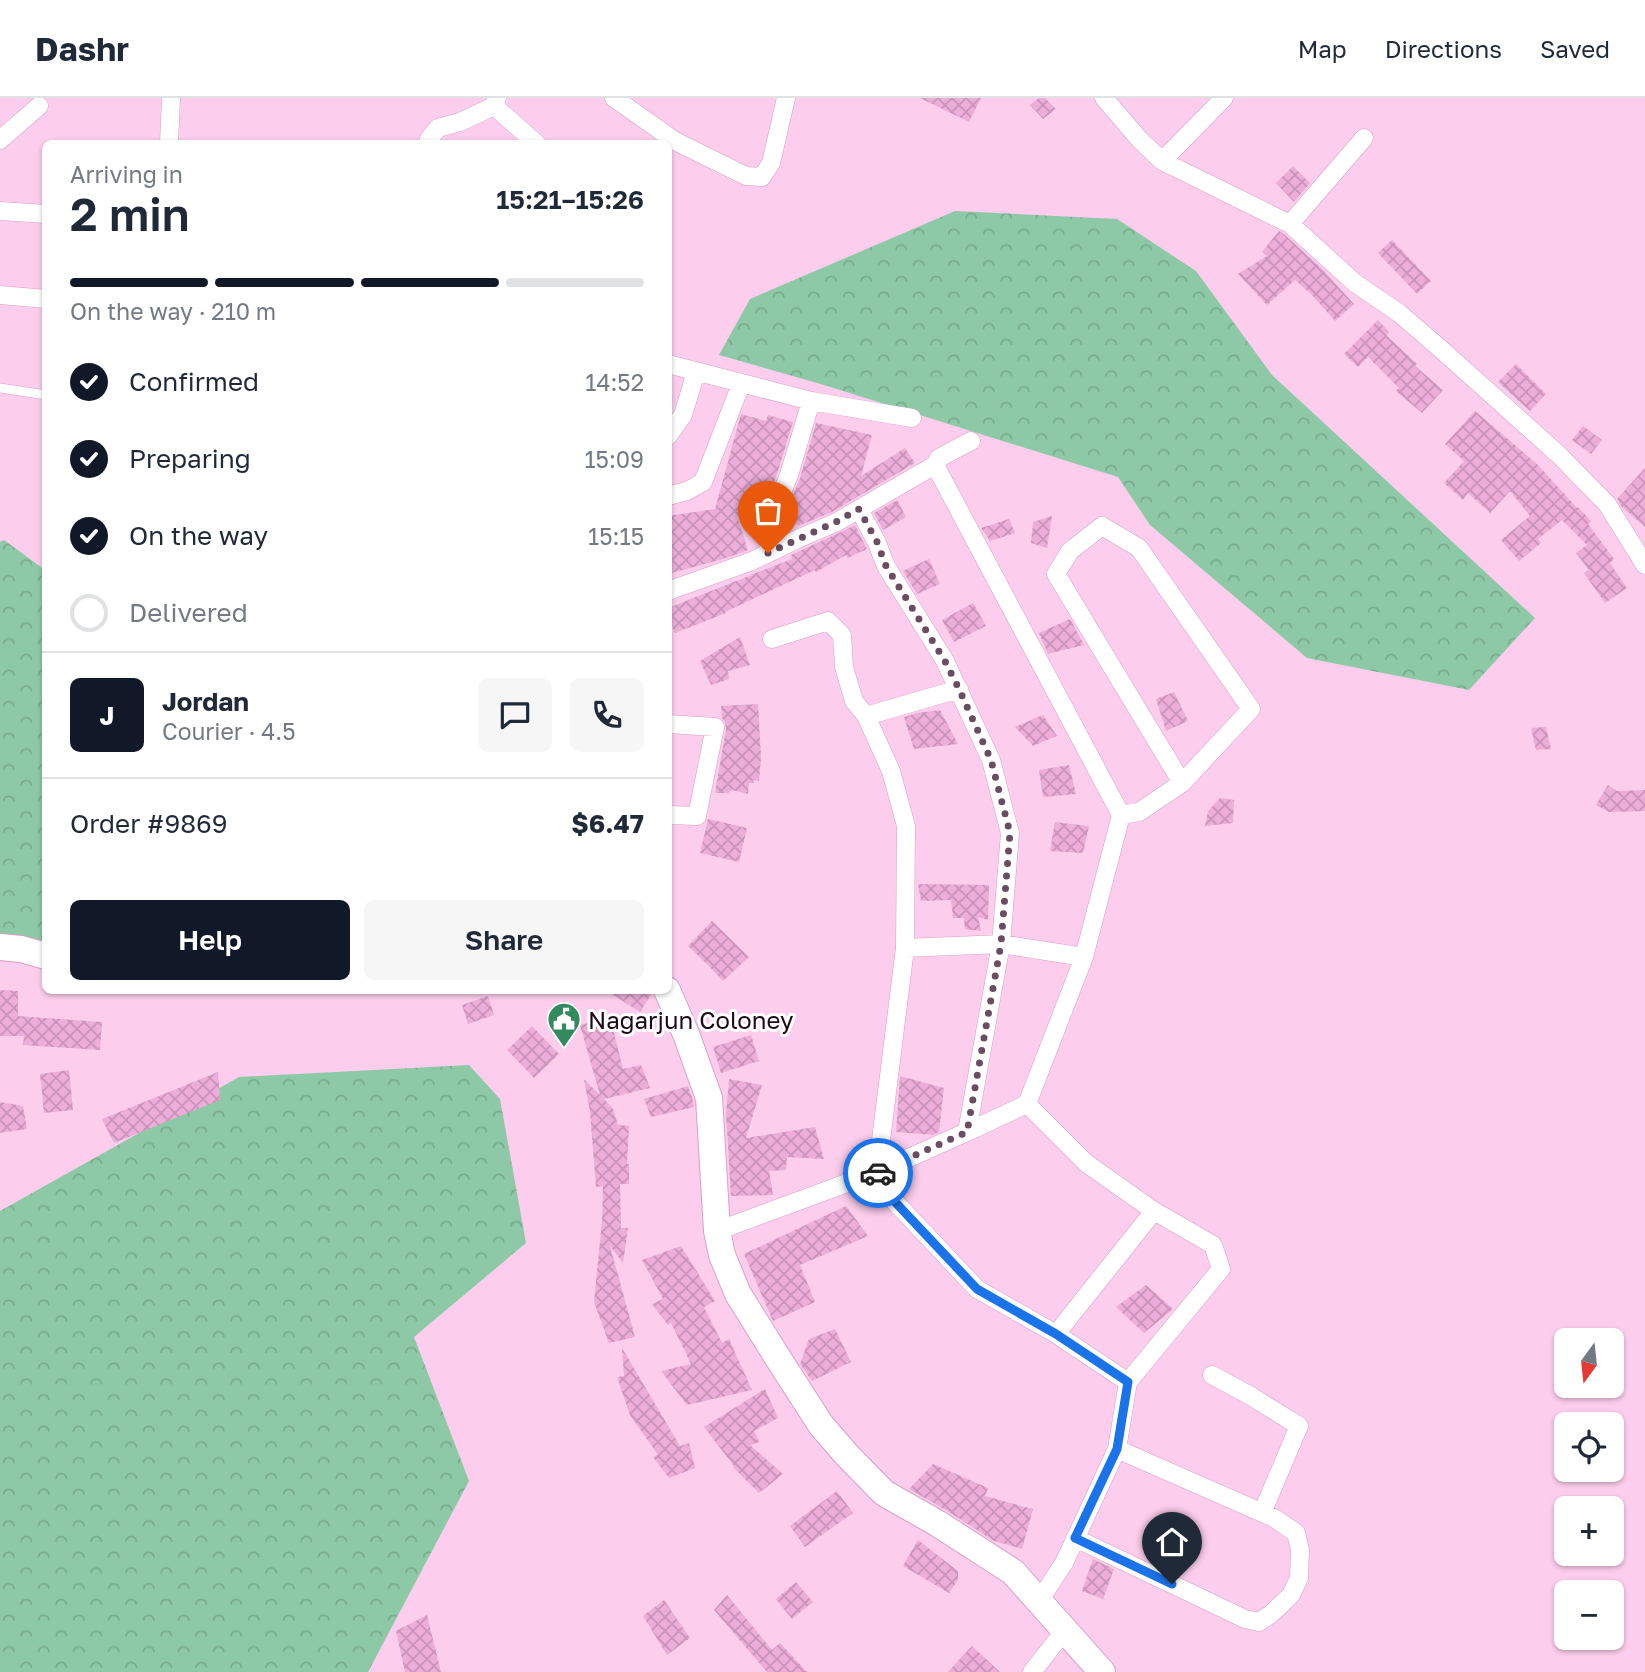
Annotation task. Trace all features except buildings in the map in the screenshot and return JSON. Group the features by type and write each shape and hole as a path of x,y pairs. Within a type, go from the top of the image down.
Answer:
{"main road":[{"path":"0,947 42,955"},
{"path":"669,994 709,1098 717,1231 722,1255 738,1294 821,1425 884,1493 1013,1572 1102,1672"}],"street":[{"path":"169,140 171,98"},
{"path":"614,98 675,141 746,176 762,177 771,163 786,98"},
{"path":"1104,98 1139,139 1162,160 1290,224 1355,283 1399,313 1435,343 1559,455 1607,504 1645,565"},
{"path":"1162,160 1224,98"},
{"path":"0,140 41,101"},
{"path":"429,140 439,128 460,122 496,102 533,140"},
{"path":"1290,224 1364,138"},
{"path":"0,211 42,214"},
{"path":"0,295 42,299"},
{"path":"672,365 811,401 912,418"},
{"path":"672,430 683,415 696,372"},
{"path":"672,495 687,491 703,482 741,384"},
{"path":"768,553 770,521 789,475 811,401"},
{"path":"672,590 752,561 836,522 971,441"},
{"path":"717,1231 877,1172 1027,1104 1084,957 1121,815 935,465"},
{"path":"859,509 877,542 886,566 945,661 959,689 991,760 1010,833 1001,944 967,1132"},
{"path":"1121,815 1139,812 1182,783 1251,709 1139,548 1102,526 1070,551 1056,574 1182,783"},
{"path":"772,639 828,621 842,635 844,667 854,701 866,716 891,771 906,826 905,948 877,1172 896,1203 977,1289 1056,1334 1128,1382"},
{"path":"866,716 959,689"},
{"path":"672,724 715,727 697,816 672,815"},
{"path":"905,948 1001,944 1084,957"},
{"path":"1027,1104 1086,1163 1154,1211 1213,1245 1221,1269 1128,1382 1117,1449 1064,1563 1039,1601"},
{"path":"1056,1334 1154,1211"},
{"path":"1212,1375 1298,1426 1262,1513"},
{"path":"1075,1538 1245,1619 1259,1622 1291,1595 1299,1578 1300,1550 1296,1533 1274,1518 1117,1449"},
{"path":"1032,1672 1065,1630"}],"lane":[{"path":"0,388 42,394"}],"green space":[{"path":"955,211 1117,219 1196,271 1272,375 1535,618 1469,690 1307,658 1150,525 1118,477 719,355 750,299"},
{"path":"4,540 42,568 42,959 0,957 0,542"},
{"path":"469,1065 500,1099 526,1243 414,1337 469,1481 368,1672 0,1672 0,1211 239,1077"}],"way so far":[{"path":"768,553 859,509 877,542 886,566 945,661 959,689 991,760 1010,833 1001,944 967,1132 878,1173"}],"place":[{"name":"Nagarjun Coloney","path":"564,1049"}],"route":[{"path":"878,1173 896,1203 977,1289 1056,1334 1128,1382 1117,1449 1075,1538 1172,1584"}]}
